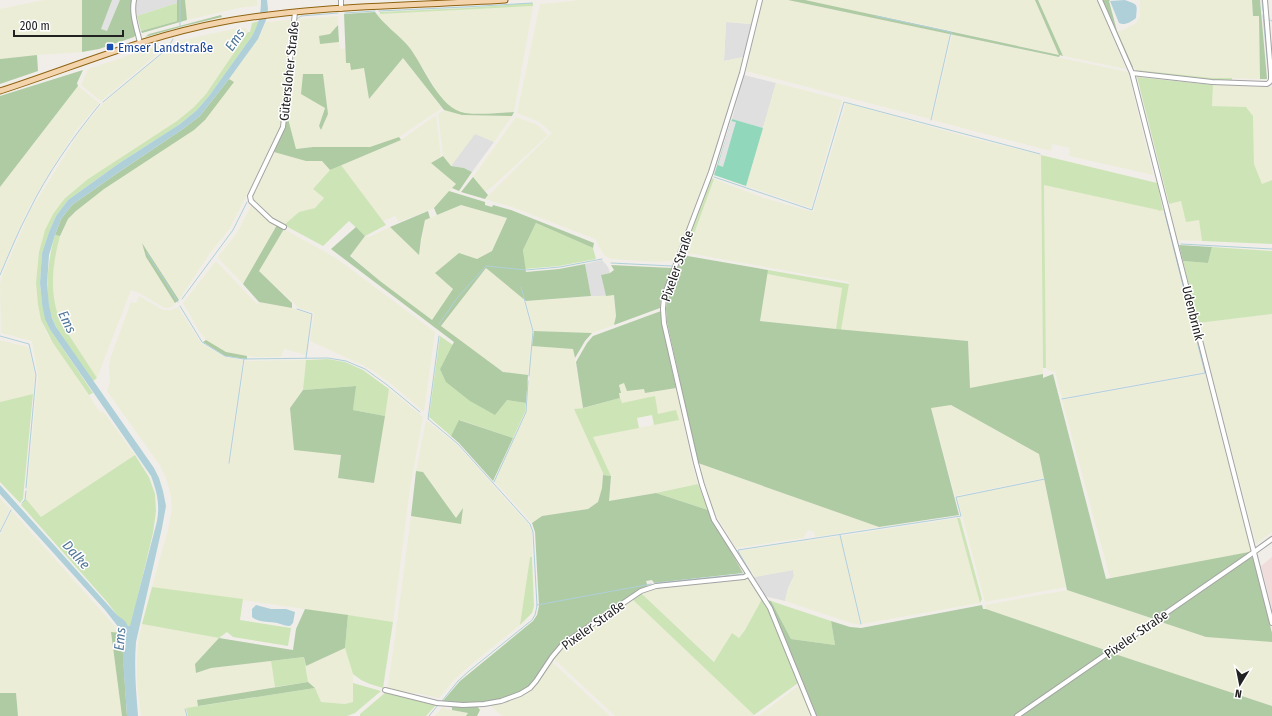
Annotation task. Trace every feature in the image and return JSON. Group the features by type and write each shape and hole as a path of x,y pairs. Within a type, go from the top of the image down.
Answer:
{"main road":[{"name":"Gütersloher Straße","path":"0,91 140,43 185,30 243,18 295,12 505,0"}],"street":[{"path":"134,0 134,15 140,43"},
{"path":"341,0 341,9"},
{"name":"Pixeler Straße","path":"760,0 742,73 711,172 664,296 664,323 702,485 714,520 770,608 814,716"},
{"name":"Udenbrink","path":"1100,0 1132,73 1272,623"},
{"path":"1132,73 1212,82 1270,83 1271,73 1265,0"},
{"name":"Gütersloher Straße","path":"284,227 271,220 251,201 250,196 284,126 295,12"},
{"path":"1255,552 1272,538"},
{"name":"Pixeler Straße","path":"1017,716 1255,552"},
{"name":"Pixeler Straße","path":"385,690 444,704 484,704 501,701 520,694 530,688 563,644 641,591 656,586 744,577 748,575"}],"shaded area":[{"path":"112,0 120,0 107,31 101,29"},
{"path":"136,0 177,0 177,3 137,16 135,5"},
{"path":"726,22 751,24 743,57 724,61"},
{"path":"744,75 776,83 763,128 732,119"},
{"path":"731,121 736,122 723,167 718,165"},
{"path":"475,133 494,142 472,172 464,168 451,166"},
{"path":"602,260 608,267 610,273 601,275 606,296 591,296 585,264"},
{"path":"1272,557 1272,609 1261,566"},
{"path":"793,570 794,576 788,588 785,601 764,596 753,577"}],"green space":[{"path":"44,0 82,0 82,52 0,59 0,9"},
{"path":"82,0 132,0 132,16 136,34 134,37 99,49 82,52"},
{"path":"177,0 185,0 187,20 142,33 141,31 177,21"},
{"path":"185,0 257,0 257,6 239,8 187,20"},
{"path":"579,0 757,0 751,24 726,22 724,61 743,57 709,171 675,259 671,261 656,262 611,259 605,256 595,239 512,207 485,199 552,133 539,122 517,113 540,4"},
{"path":"763,0 788,0 950,34 930,119 746,71"},
{"path":"788,0 805,0 1059,55 1035,0 1038,0 1063,56 1060,55 1059,57"},
{"path":"805,0 1035,0 1059,55 952,31"},
{"path":"1038,0 1097,0 1126,69 1063,56"},
{"path":"1102,0 1110,0 1117,31 1133,67 1131,68"},
{"path":"1140,0 1252,0 1253,16 1259,16 1260,79 1212,78 1136,70 1133,67 1117,31 1121,31 1136,23 1140,17"},
{"path":"1252,0 1260,0 1267,79 1260,79 1259,16 1253,16"},
{"path":"177,3 177,21 141,31 137,16"},
{"path":"533,3 533,6 380,14 380,12"},
{"path":"533,6 514,112 482,114 463,113 447,104 439,95 422,66 376,14"},
{"path":"375,12 409,47 433,86 447,104 456,110 465,113 483,114 514,112 512,116 462,115 444,110 403,58 369,99 364,68 351,70 350,63 346,63 344,14"},
{"path":"221,15 222,17 145,37 149,34"},
{"path":"338,16 338,25 320,44 339,42 340,49 346,49 346,63 364,68 369,99 403,58 442,108 399,137 370,147 313,147 296,149 287,115 296,24 298,19","holes":["304,74 323,74 328,114 321,130 319,126 325,108"]},
{"path":"291,20 292,25 282,126 230,228 210,253 179,300 146,249 146,257 175,303 172,307 163,307 131,290 97,378 61,323 55,304 52,281 55,255 60,236 68,219 233,82 229,79 258,39 265,22"},
{"path":"259,21 252,36 209,96 197,110 180,124 118,164 68,200 56,216 42,253 40,283 42,304 51,331 93,393 89,395 53,343 41,320 36,283 39,252 45,230 53,214 65,198 88,179 177,121 194,107 206,94 248,32 250,32 252,23"},
{"path":"338,25 339,42 320,44 319,36 330,34"},
{"path":"238,28 246,28 248,32 206,94 194,107 177,121 88,179 65,197 39,252 36,283 41,320 46,332 100,412 103,411 135,455 41,517 26,499 38,376 32,341 1,333 0,284 2,275 30,211 80,131 102,104 177,41"},
{"path":"952,35 1128,72 1153,175 1069,156 1070,148 1052,144 1051,151 932,120"},
{"path":"169,42 166,47 101,101 81,85 88,69"},
{"path":"37,55 38,71 0,84 0,59"},
{"path":"83,70 77,83 78,86 0,187 0,96"},
{"path":"1136,70 1212,78 1232,78 1232,81 1212,81 1136,72"},
{"path":"303,74 323,74 328,114 321,130 319,126 325,108 301,94"},
{"path":"1137,77 1213,85 1212,106 1246,107 1253,116 1254,164 1262,184 1272,180 1272,244 1202,241 1199,220 1186,222 1181,201 1169,204"},
{"path":"229,79 234,82 205,120 194,130 104,189 68,219 60,236 55,235 61,219 72,205 200,116"},
{"path":"776,83 842,100 811,208 746,186"},
{"path":"1213,85 1272,87 1272,180 1262,185 1254,164 1253,116 1246,107 1212,106"},
{"path":"78,86 99,103 78,128 53,166 28,209 0,272 0,187"},
{"path":"846,103 964,136 1041,155 1043,374 969,389 968,341 841,330 849,282 687,253 714,179 764,198 813,212"},
{"path":"444,110 463,115 512,116 494,142 475,134 451,166 443,156 438,114"},
{"path":"287,115 296,149 313,147 370,147 399,137 401,140 330,170 322,161 306,161 274,152 285,126"},
{"path":"436,115 441,157 431,163 456,184 434,208 399,222 395,216 383,221 341,165 401,140"},
{"path":"516,117 538,125 548,135 485,192 473,177"},
{"path":"732,119 763,128 746,186 714,175"},
{"path":"274,152 306,161 322,161 330,170 313,189 324,198 315,208 299,212 284,225 272,218 253,200 252,197"},
{"path":"1041,155 1157,183 1163,210 1159,211 1044,185 1046,368 1043,368"},
{"path":"443,156 451,166 464,168 472,172 459,191 452,188 456,184 431,163"},
{"path":"341,165 386,225 365,236 349,221 323,246 284,225 299,212 315,208 324,198 313,189 330,170"},
{"path":"473,177 488,195 485,199 461,192"},
{"path":"711,178 714,179 687,253 683,252"},
{"path":"1044,184 1159,211 1163,210 1204,372 1062,398 1055,372 1046,368"},
{"path":"449,191 485,202 485,205 492,207 493,205 511,210 594,243 593,248 536,223 523,250 526,272 559,269 585,264 591,296 526,301 486,268 441,326 503,372 528,375 526,403 507,400 495,415 470,401 446,382 440,369 454,342 331,249 356,227 365,236 350,256 380,281 432,320 453,289 435,273 459,253 477,259 492,251 507,218 461,205 437,215 434,208"},
{"path":"1181,201 1199,219 1202,241 1176,240 1169,204"},
{"path":"252,204 277,225 243,284 218,257 237,233"},
{"path":"461,205 507,218 492,251 477,259 435,273 453,289 432,320 380,281 350,255 365,236 369,237 390,227 419,255 425,220"},
{"path":"428,211 430,218 425,220 419,255 390,227"},
{"path":"536,223 593,248 596,259 559,266 525,269 523,250"},
{"path":"277,225 284,229 259,271 292,303 292,308 259,302 243,284"},
{"path":"284,229 336,258 435,332 424,412 390,383 367,367 310,341 314,313 299,308 259,271"},
{"path":"55,235 60,236 55,258 53,280 53,291 57,312 61,323 97,378 93,381 56,328 50,310 47,289 50,255"},
{"path":"142,243 179,300 175,303 146,257"},
{"path":"1179,245 1212,247 1208,263 1183,261"},
{"path":"1212,247 1272,251 1272,314 1198,323 1183,261 1208,263"},
{"path":"682,255 768,270 760,321 968,341 970,388 1043,374 1043,378 1053,374 1106,579 1249,552 1249,554 1154,619 1067,590 1039,454 951,405 931,408 959,515 879,527 698,463 667,322 666,308 668,297"},
{"path":"216,261 257,304 259,302 292,308 311,315 306,355 284,349 281,357 255,357 239,355 226,352 206,340 183,303"},
{"path":"611,265 672,268 661,296 660,308 614,325 616,316 614,295 606,296 601,275 610,273 614,270"},
{"path":"486,268 523,298 532,331 528,375 503,372 441,327"},
{"path":"768,270 849,284 841,330 836,329 842,288 767,274"},
{"path":"767,274 843,288 836,329 760,321"},
{"path":"614,295 616,316 614,325 592,333 534,331 526,301"},
{"path":"139,296 163,310 171,310 178,307 201,343 225,357 243,360 228,463 230,463 245,361 306,360 303,390 290,408 341,455 338,478 374,483 389,389 423,417 410,488 393,622 152,587 168,529 172,508 170,491 159,464 107,391 110,382 110,359 131,302 136,303"},
{"path":"661,311 662,324 676,388 645,393 644,389 627,391 624,383 619,385 621,393 619,393 620,398 583,408 576,362 587,343 593,336"},
{"path":"1272,314 1272,532 1256,544 1198,323"},
{"path":"534,331 592,333 585,341 575,358 573,349 532,346"},
{"path":"440,336 453,345 440,369 507,400 526,403 525,412 513,438 460,420 451,436 429,417"},
{"path":"0,340 27,347 29,349 35,376 33,394 0,402"},
{"path":"206,340 226,352 247,356 247,359 225,356 203,342"},
{"path":"532,346 573,349 583,408 574,409 603,473 602,488 598,502 588,509 542,516 532,523 495,482 526,412"},
{"path":"328,359 345,362 363,370 389,389 385,416 353,410 355,386 303,390 306,360"},
{"path":"1205,374 1251,552 1110,578 1062,400"},
{"path":"625,383 645,389 646,393 676,388 692,464 698,484 608,501 611,476 593,437 678,420 658,414 634,401 621,403 619,385"},
{"path":"356,386 353,410 385,416 374,483 338,478 341,455 294,450 290,408 303,390"},
{"path":"33,394 23,499 20,503 0,482 0,402"},
{"path":"655,396 658,414 676,410 679,420 654,425 652,415 637,418 639,428 593,437 611,476 603,475 574,409 584,408 620,398 622,403"},
{"path":"951,405 1039,454 1044,478 955,496 931,407"},
{"path":"426,420 457,445 529,525 532,532 532,557 530,557 520,625 467,668 455,679 439,698 416,693 408,694 389,689 388,686 411,516 461,524 463,508 456,518 423,472 416,471"},
{"path":"459,420 513,438 493,481 451,436"},
{"path":"135,455 149,477 155,494 156,511 153,533 131,625 129,627 21,505 26,499 41,517"},
{"path":"698,463 879,527 815,537 814,532 808,530 803,538 736,548 714,512"},
{"path":"416,471 423,472 456,518 463,508 461,524 411,516"},
{"path":"603,475 611,476 609,501 656,493 708,510 743,573 654,583 652,580 646,581 648,587 562,644 529,687 520,693 501,700 484,703 442,702 460,681 533,621 537,615 539,606 535,532 532,523 542,516 588,509 598,502 602,488"},
{"path":"1044,480 1066,587 985,602 957,497"},
{"path":"698,484 708,510 656,493"},
{"path":"0,498 10,509 0,530"},
{"path":"12,511 121,633 111,633 122,716 18,716 16,694 0,693 0,535"},
{"path":"957,518 980,603 862,624 841,536"},
{"path":"957,518 960,518 982,599 980,603"},
{"path":"840,536 860,625 785,601 788,589 794,576 793,570 755,577 739,551"},
{"path":"530,557 532,557 534,606 532,613 520,625"},
{"path":"1250,557 1253,558 1272,633 1272,642 1206,637 1158,621"},
{"path":"748,578 762,599 745,630 739,638 732,633 715,662 641,593 656,588"},
{"path":"152,587 243,599 240,620 291,628 288,646 233,637 227,632 219,638 142,624"},
{"path":"1067,590 1154,619 1108,651 986,609 985,605"},
{"path":"641,593 714,662 732,633 739,638 762,599 798,683 754,715 632,599"},
{"path":"632,599 754,715 615,716 553,658 564,645"},
{"path":"767,600 771,601 791,639 835,645 831,621 850,627 861,628 982,605 983,609 1108,651 1014,716 817,716 785,638"},
{"path":"771,601 831,621 835,645 791,639"},
{"path":"305,609 348,615 345,648 306,666 304,657 211,668 196,673 195,664 219,638 293,650 296,629"},
{"path":"348,615 393,622 383,688 361,680 353,674 345,648"},
{"path":"1158,621 1206,637 1272,642 1272,706 1112,653"},
{"path":"142,624 219,638 195,664 197,673 211,668 271,661 275,687 197,700 198,706 184,709 186,716 141,716 137,681 137,660 138,642"},
{"path":"111,632 121,633 127,716 122,716"},
{"path":"345,648 353,674 353,702 345,704 321,702 315,688 308,682 306,666"},
{"path":"1112,653 1272,706 1272,716 1020,716"},
{"path":"304,657 308,682 275,687 271,661"},
{"path":"551,661 610,716 502,716 490,705 502,703 521,696 531,690 538,682"},
{"path":"308,682 315,688 198,706 197,700"},
{"path":"353,683 381,691 355,713 347,716 188,716 186,708 315,688 321,702 345,704 353,702"},
{"path":"797,687 800,688 811,716 758,716"},
{"path":"386,692 436,705 426,716 360,716 360,714"},
{"path":"0,693 16,693 18,716 0,716"},
{"path":"452,706 477,706 480,710 477,716 466,716 468,713 452,710"},
{"path":"442,708 468,713 466,716 435,716"}],"water":[{"path":"261,0 267,0 268,9 266,20 258,39 200,116 72,205 61,219 49,255 47,284 49,305 56,327 154,468 159,478 166,506 136,642 135,670 138,716 127,716 123,661 123,633 105,610 0,494 0,485 117,615 125,621 128,626 130,626 157,521 158,504 156,493 151,476 51,331 45,319 40,283 42,253 56,216 68,200 118,164 180,124 197,110 209,96 252,36 259,18"},
{"path":"1125,0 1135,4 1137,10 1136,18 1128,23 1121,24 1119,23 1110,1"},
{"path":"256,605 271,609 286,609 295,612 293,623 288,626 255,619 252,617 252,609"}],"waterway":[{"path":"180,0 180,27"},
{"path":"1262,0 1263,11"},
{"path":"379,11 532,3"},
{"path":"345,13 375,11"},
{"path":"297,19 301,16 338,13"},
{"path":"1263,15 1269,78"},
{"path":"876,16 951,32 931,120"},
{"path":"103,102 168,48 173,39"},
{"path":"714,177 812,210 844,102 1040,154"},
{"path":"0,275 21,227 44,183 70,143 100,104"},
{"path":"182,299 233,230 247,202"},
{"path":"1062,399 1205,373 1164,210"},
{"path":"1181,244 1272,249"},
{"path":"147,253 178,302"},
{"path":"439,324 458,297 486,266 526,270 560,267 602,259"},
{"path":"611,263 672,266"},
{"path":"521,287 533,331 529,376"},
{"path":"180,306 202,342 225,356 244,359 328,358 346,361 365,369 420,412"},
{"path":"297,309 312,314 306,358"},
{"path":"0,336 29,344 36,375 26,488"},
{"path":"439,336 428,419 458,444 530,524 533,532 537,606 532,620 469,671 458,681 442,701"},
{"path":"229,463 244,359"},
{"path":"494,482 526,412 528,381"},
{"path":"751,573 738,550 961,516 956,497 1045,479"},
{"path":"22,503 25,500 26,491"},
{"path":"0,532 11,510"},
{"path":"840,535 861,624"},
{"path":"655,583 743,574"},
{"path":"537,605 651,584"},
{"path":"429,716 438,705"},
{"path":"185,709 187,716"}],"place":[{"name":"Emser Landstraße","path":"110,47"}],"water label":[{"name":"Ems","path":"235,40"},
{"name":"Ems","path":"67,322"},
{"name":"Dalke","path":"76,555"},
{"name":"Ems","path":"120,639"}]}
